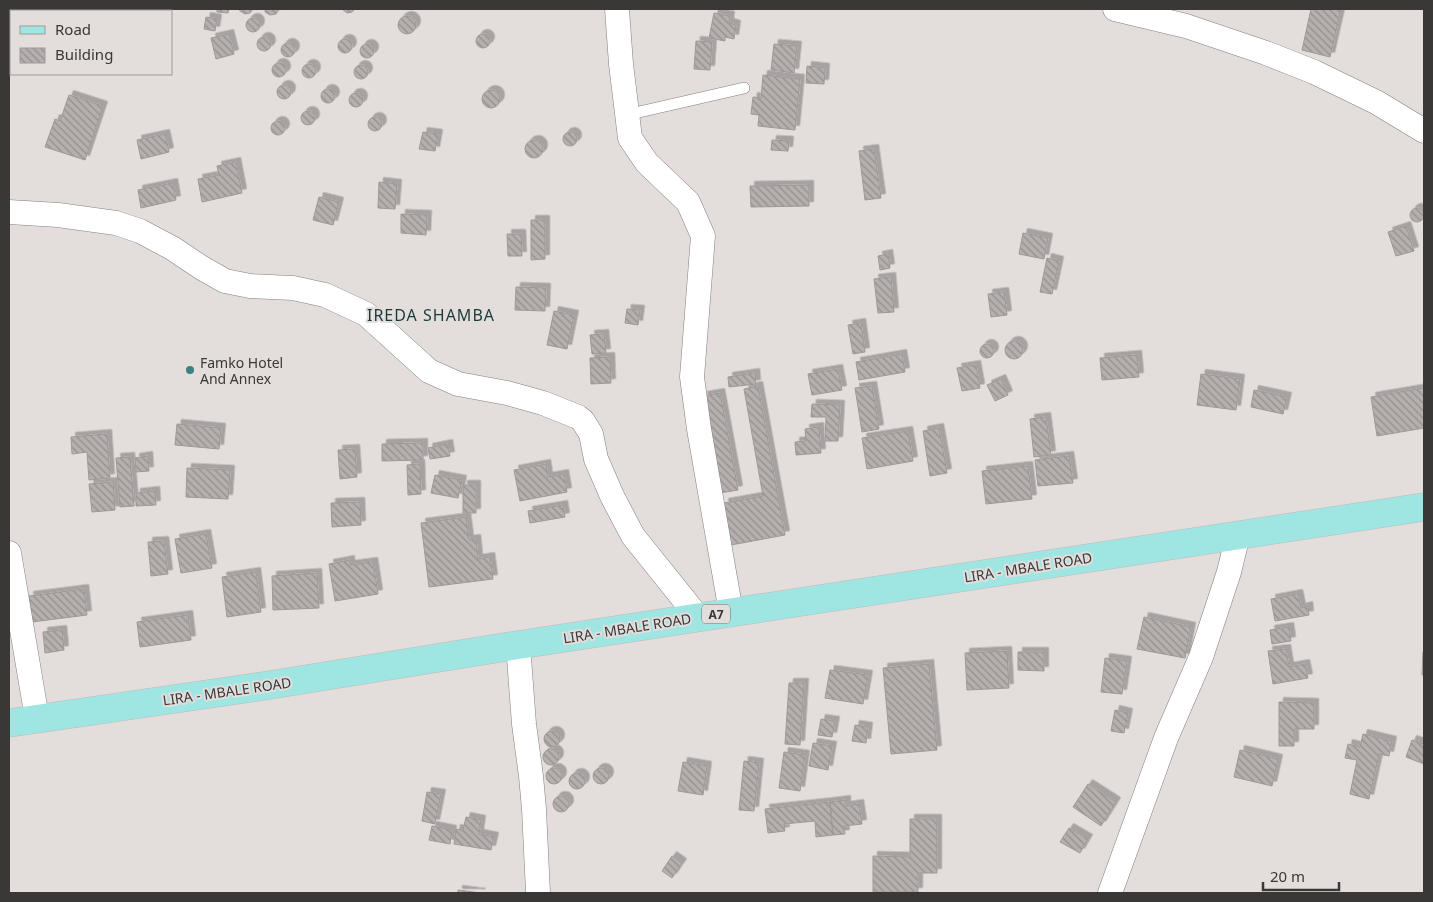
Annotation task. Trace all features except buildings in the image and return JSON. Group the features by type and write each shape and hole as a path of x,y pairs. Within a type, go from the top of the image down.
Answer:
{"main road":[{"name":"LIRA - MBALE ROAD","path":"9,723 270,685 698,617 1424,507"}],"street":[{"path":"617,9 626,115 630,138 647,163 688,202 704,236 692,377 699,429 731,612"},
{"path":"1115,9 1186,26 1266,53 1314,72 1376,102 1424,132"},
{"path":"9,212 58,215 116,223 140,231 172,248 225,281 250,286 302,290 325,295 366,314 429,371 458,384 507,393 543,403 578,417 583,421 590,434 596,459 612,496 633,536 698,617"},
{"path":"1110,893 1166,738 1201,657 1229,572 1238,535"},
{"path":"9,553 37,718"},
{"path":"518,645 524,724 534,801 538,893"}],"lane":[{"path":"626,115 744,88"}],"place":[{"name":"Famko Hotel And Annex","path":"190,370"}],"district":[{"name":"IREDA SHAMBA","path":"431,315"}]}
